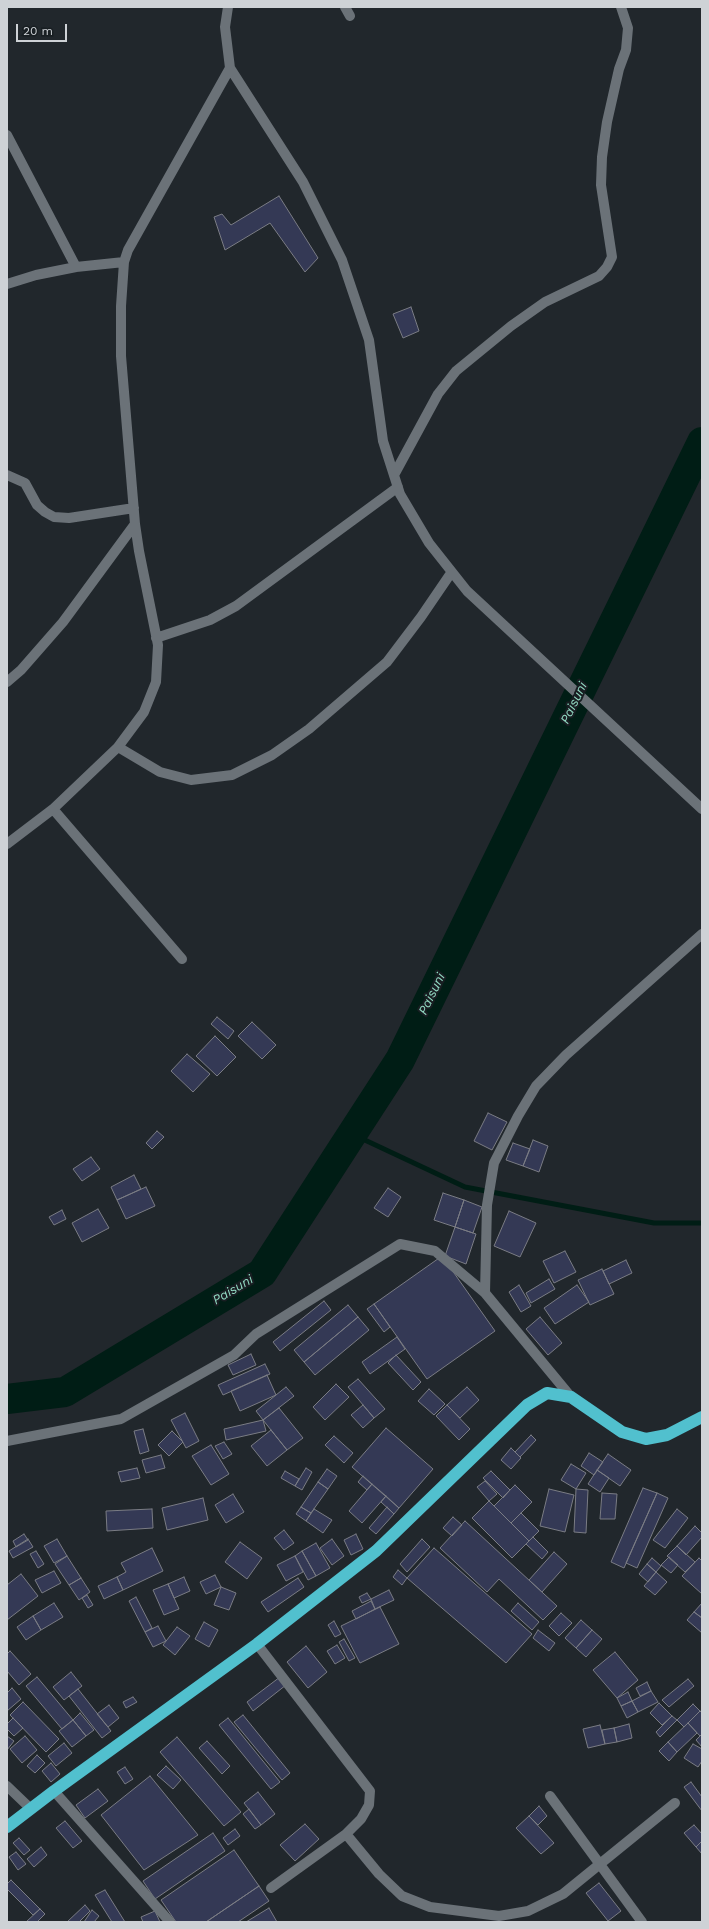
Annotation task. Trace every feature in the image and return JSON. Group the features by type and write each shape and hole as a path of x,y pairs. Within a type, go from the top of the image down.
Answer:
{"highway":[{"path":"7,1827 54,1791 257,1644 376,1551 527,1406 547,1393 572,1397 622,1432 646,1439 667,1435 702,1417"}],"street":[{"path":"228,7 225,27 230,68 303,182 342,260 369,340 384,441 394,475 400,494 429,544 467,591 702,809"},
{"path":"345,7 350,16"},
{"path":"394,475 438,394 456,371 511,326 545,302 599,276 607,268 612,257 601,186 602,157 609,114 626,50 628,28 621,7"},
{"path":"7,844 53,809 118,747 144,712 156,682 158,645 135,524 121,356 121,306 124,262 128,250 230,68"},
{"path":"7,135 76,267"},
{"path":"7,284 36,275 76,267 124,262"},
{"path":"7,475 25,483 37,505 54,517 69,518 134,508"},
{"path":"156,638 210,620 236,606 398,487"},
{"path":"7,682 21,670 63,622 135,524"},
{"path":"118,747 160,772 191,780 232,775 272,755 309,729 387,662 421,617 451,573"},
{"path":"53,809 182,959"},
{"path":"485,1293 487,1205 494,1163 503,1143 536,1086 566,1055 702,934"},
{"path":"7,1441 121,1419 234,1355 256,1334 400,1244 435,1251 485,1293 572,1397"},
{"path":"257,1644 370,1791 369,1805 361,1819 346,1834 271,1888"},
{"path":"7,1786 31,1808"},
{"path":"54,1791 170,1922"},
{"path":"550,1796 642,1922"},
{"path":"346,1834 379,1874 402,1896 430,1907 499,1916 528,1911 563,1894 675,1803"}],"building":[{"path":"279,196 318,258 305,272 270,223 225,250 214,217 222,214 231,225"},
{"path":"411,307 419,331 403,338 393,314"},
{"path":"217,1017 234,1031 228,1039 211,1024"},
{"path":"252,1022 276,1045 262,1059 238,1036"},
{"path":"215,1036 236,1057 217,1076 196,1056"},
{"path":"187,1054 210,1074 193,1092 171,1071"},
{"path":"488,1113 507,1122 492,1150 474,1141"},
{"path":"157,1131 164,1137 152,1149 146,1143"},
{"path":"533,1140 548,1146 539,1172 523,1166"},
{"path":"513,1143 530,1149 523,1166 506,1160"},
{"path":"91,1157 100,1169 82,1181 73,1169"},
{"path":"134,1175 141,1189 117,1200 111,1187"},
{"path":"146,1187 155,1206 126,1219 117,1200"},
{"path":"388,1188 401,1197 388,1217 374,1208"},
{"path":"443,1193 464,1200 455,1227 434,1220"},
{"path":"464,1200 482,1207 473,1233 455,1227"},
{"path":"98,1209 109,1228 82,1242 72,1223"},
{"path":"62,1210 66,1219 54,1225 49,1217"},
{"path":"509,1211 536,1223 520,1257 494,1246"},
{"path":"455,1227 476,1234 466,1264 445,1256"},
{"path":"565,1251 576,1272 554,1283 543,1261"},
{"path":"442,1256 495,1331 427,1379 374,1304"},
{"path":"626,1260 632,1273 609,1284 603,1271"},
{"path":"602,1269 614,1294 590,1305 578,1280"},
{"path":"549,1279 555,1289 531,1303 526,1293"},
{"path":"519,1285 531,1306 521,1312 509,1292"},
{"path":"577,1285 589,1302 555,1324 544,1308"},
{"path":"324,1301 331,1310 280,1351 273,1342"},
{"path":"374,1304 390,1327 384,1332 367,1309"},
{"path":"348,1305 358,1317 304,1362 294,1350"},
{"path":"358,1317 369,1330 315,1375 304,1362"},
{"path":"540,1317 562,1343 548,1355 526,1329"},
{"path":"397,1337 405,1349 370,1374 362,1362"},
{"path":"251,1354 256,1365 233,1375 228,1365"},
{"path":"396,1355 421,1382 413,1390 388,1363"},
{"path":"265,1364 270,1374 223,1395 218,1385"},
{"path":"267,1375 276,1395 240,1411 231,1391"},
{"path":"358,1379 385,1409 374,1418 348,1387"},
{"path":"336,1384 349,1397 325,1420 313,1407"},
{"path":"286,1387 294,1396 263,1420 256,1411"},
{"path":"467,1387 479,1400 460,1418 447,1405"},
{"path":"429,1389 445,1404 434,1415 418,1401"},
{"path":"363,1405 374,1418 363,1428 351,1415"},
{"path":"447,1405 470,1429 459,1440 436,1416"},
{"path":"279,1408 303,1438 287,1450 263,1420"},
{"path":"185,1413 199,1441 186,1448 171,1420"},
{"path":"263,1420 266,1431 226,1440 224,1429"},
{"path":"386,1428 433,1469 399,1508 352,1467"},
{"path":"143,1429 149,1451 140,1454 134,1431"},
{"path":"271,1430 287,1450 267,1466 251,1446"},
{"path":"172,1431 183,1442 169,1456 158,1445"},
{"path":"531,1435 536,1440 520,1457 515,1452"},
{"path":"334,1436 353,1453 344,1463 325,1445"},
{"path":"224,1442 232,1454 223,1459 215,1446"},
{"path":"211,1445 229,1474 211,1485 192,1456"},
{"path":"511,1448 521,1458 511,1469 501,1460"},
{"path":"589,1453 603,1462 594,1475 581,1466"},
{"path":"608,1454 631,1470 620,1486 597,1470"},
{"path":"161,1455 165,1468 146,1473 142,1460"},
{"path":"571,1464 586,1473 576,1489 561,1480"},
{"path":"137,1468 140,1478 121,1482 118,1472"},
{"path":"306,1468 312,1472 302,1490 295,1486"},
{"path":"327,1469 337,1476 328,1489 318,1482"},
{"path":"597,1470 609,1478 600,1492 588,1484"},
{"path":"285,1471 299,1479 295,1486 281,1478"},
{"path":"491,1471 510,1490 503,1498 483,1478"},
{"path":"363,1476 372,1484 367,1490 358,1482"},
{"path":"485,1481 497,1494 489,1501 477,1487"},
{"path":"318,1482 328,1489 311,1513 301,1507"},
{"path":"372,1484 386,1496 362,1523 349,1511"},
{"path":"515,1485 532,1502 511,1523 494,1506"},
{"path":"643,1488 657,1493 624,1568 611,1562"},
{"path":"549,1489 574,1495 565,1532 540,1526"},
{"path":"576,1489 588,1490 586,1533 574,1532"},
{"path":"602,1493 617,1494 615,1519 600,1519"},
{"path":"657,1493 668,1498 637,1568 626,1563"},
{"path":"233,1494 244,1512 226,1523 215,1505"},
{"path":"386,1496 399,1508 394,1514 381,1502"},
{"path":"203,1498 208,1520 167,1530 162,1508"},
{"path":"489,1501 529,1541 512,1558 472,1518"},
{"path":"301,1507 311,1513 306,1521 296,1514"},
{"path":"387,1507 394,1514 376,1534 369,1528"},
{"path":"152,1509 153,1528 107,1531 106,1511"},
{"path":"314,1509 332,1520 323,1533 306,1521"},
{"path":"677,1509 688,1518 665,1548 653,1540"},
{"path":"521,1513 539,1531 529,1541 511,1523"},
{"path":"453,1517 462,1525 452,1536 443,1528"},
{"path":"465,1521 557,1606 543,1620 499,1579 487,1592 440,1548"},
{"path":"695,1526 702,1533 702,1537 686,1555 677,1546"},
{"path":"284,1530 294,1543 284,1550 274,1538"},
{"path":"24,1534 28,1540 16,1547 13,1541"},
{"path":"356,1534 363,1549 351,1555 344,1540"},
{"path":"533,1537 548,1552 542,1559 526,1544"},
{"path":"28,1539 33,1547 13,1558 9,1551"},
{"path":"57,1539 67,1556 54,1563 44,1546"},
{"path":"332,1539 344,1556 332,1565 320,1548"},
{"path":"422,1539 430,1547 407,1572 400,1564"},
{"path":"240,1542 262,1558 247,1579 225,1562"},
{"path":"316,1543 330,1568 316,1576 302,1551"},
{"path":"677,1546 695,1562 685,1572 667,1556"},
{"path":"152,1548 163,1571 123,1590 117,1577 126,1572 121,1563"},
{"path":"434,1548 532,1634 506,1663 407,1578"},
{"path":"36,1551 44,1564 38,1568 30,1554"},
{"path":"302,1551 316,1576 308,1580 295,1556"},
{"path":"554,1552 567,1564 542,1592 529,1580"},
{"path":"67,1556 81,1578 69,1585 55,1564"},
{"path":"295,1556 303,1572 286,1581 277,1565"},
{"path":"669,1557 678,1565 671,1573 661,1565"},
{"path":"652,1558 661,1566 656,1572 647,1564"},
{"path":"699,1558 702,1561 702,1594 682,1576"},
{"path":"647,1564 656,1572 648,1582 639,1574"},
{"path":"398,1570 407,1578 402,1585 393,1577"},
{"path":"54,1571 61,1583 42,1593 35,1580"},
{"path":"656,1572 667,1582 655,1595 644,1586"},
{"path":"21,1574 38,1596 7,1620 7,1585"},
{"path":"215,1575 221,1587 206,1594 200,1582"},
{"path":"117,1577 123,1590 104,1599 98,1586"},
{"path":"184,1577 190,1591 174,1598 168,1584"},
{"path":"81,1578 90,1592 79,1600 69,1585"},
{"path":"298,1578 304,1587 268,1612 261,1602"},
{"path":"168,1584 179,1609 164,1615 153,1590"},
{"path":"221,1587 236,1593 229,1610 214,1605"},
{"path":"389,1590 394,1600 375,1609 371,1599"},
{"path":"367,1593 371,1599 362,1603 359,1597"},
{"path":"87,1595 93,1605 88,1608 82,1598"},
{"path":"136,1597 152,1628 145,1632 129,1601"},
{"path":"371,1601 375,1609 356,1619 352,1611"},
{"path":"54,1603 63,1617 41,1630 33,1616"},
{"path":"518,1603 539,1622 532,1630 511,1611"},
{"path":"702,1603 702,1618 694,1612"},
{"path":"380,1607 399,1644 360,1663 341,1626"},
{"path":"694,1612 702,1618 702,1633 687,1620"},
{"path":"561,1613 572,1623 559,1636 549,1626"},
{"path":"33,1616 41,1630 26,1640 17,1627"},
{"path":"581,1620 592,1630 576,1648 565,1638"},
{"path":"334,1621 341,1634 335,1637 328,1625"},
{"path":"204,1622 218,1630 209,1647 195,1639"},
{"path":"158,1626 166,1641 153,1647 145,1632"},
{"path":"177,1627 190,1636 175,1655 163,1645"},
{"path":"538,1630 555,1643 549,1651 533,1638"},
{"path":"592,1630 602,1639 586,1657 576,1648"},
{"path":"344,1639 355,1658 349,1661 339,1642"},
{"path":"337,1645 345,1658 335,1664 327,1651"},
{"path":"306,1646 327,1672 308,1688 287,1662"},
{"path":"10,1651 31,1674 19,1685 7,1671 7,1654"},
{"path":"615,1652 638,1680 617,1698 593,1670"},
{"path":"71,1672 82,1686 64,1700 53,1687"},
{"path":"37,1677 73,1720 62,1729 26,1686"},
{"path":"280,1677 286,1685 253,1711 247,1702"},
{"path":"688,1679 694,1686 669,1707 662,1700"},
{"path":"647,1682 651,1691 640,1696 636,1688"},
{"path":"12,1688 21,1699 7,1711 7,1693"},
{"path":"78,1689 111,1731 102,1738 69,1696"},
{"path":"651,1691 658,1702 638,1712 632,1701"},
{"path":"628,1692 632,1701 621,1706 617,1698"},
{"path":"133,1697 137,1702 126,1708 123,1702"},
{"path":"632,1701 638,1712 627,1718 621,1706"},
{"path":"23,1702 59,1739 46,1752 10,1715"},
{"path":"659,1703 672,1716 662,1725 650,1713"},
{"path":"693,1704 700,1711 684,1727 677,1720"},
{"path":"109,1705 119,1718 108,1727 97,1714"},
{"path":"700,1711 702,1713 702,1734 700,1736 688,1723"},
{"path":"80,1713 94,1730 86,1736 73,1720"},
{"path":"243,1715 290,1773 282,1780 234,1722"},
{"path":"672,1716 677,1720 660,1737 656,1732"},
{"path":"13,1718 23,1728 14,1736 7,1729 7,1724"},
{"path":"228,1718 280,1782 271,1789 219,1725"},
{"path":"73,1720 86,1736 72,1747 59,1731"},
{"path":"688,1723 697,1733 677,1752 668,1742"},
{"path":"629,1724 632,1738 617,1742 614,1728"},
{"path":"600,1725 605,1744 588,1748 583,1729"},
{"path":"614,1728 617,1742 605,1744 602,1730"},
{"path":"702,1734 702,1747 696,1740"},
{"path":"7,1736 14,1741 7,1750"},
{"path":"25,1736 37,1750 22,1763 10,1749"},
{"path":"177,1737 241,1812 224,1826 160,1752"},
{"path":"207,1741 230,1766 222,1774 199,1748"},
{"path":"668,1742 677,1752 669,1761 659,1751"},
{"path":"64,1743 72,1753 56,1766 48,1756"},
{"path":"693,1744 702,1749 702,1761 698,1767 684,1758"},
{"path":"37,1755 45,1763 35,1773 27,1766"},
{"path":"51,1763 60,1774 51,1782 42,1771"},
{"path":"166,1766 181,1780 173,1789 157,1775"},
{"path":"125,1767 133,1779 125,1784 117,1772"},
{"path":"150,1776 198,1835 144,1870 101,1815"},
{"path":"691,1782 702,1797 702,1811 684,1787"},
{"path":"98,1789 108,1801 85,1818 76,1805"},
{"path":"258,1792 275,1814 261,1825 244,1803"},
{"path":"539,1806 547,1816 538,1825 529,1816"},
{"path":"249,1809 261,1825 255,1829 243,1814"},
{"path":"529,1816 554,1843 541,1854 516,1828"},
{"path":"65,1821 82,1841 73,1848 56,1828"},
{"path":"305,1824 319,1839 295,1861 280,1845"},
{"path":"694,1825 702,1834 702,1841 696,1847 684,1833"},
{"path":"235,1829 240,1836 228,1845 223,1838"},
{"path":"213,1833 225,1851 155,1899 143,1881"},
{"path":"19,1838 30,1850 24,1855 13,1843"},
{"path":"702,1841 702,1854 696,1847"},
{"path":"41,1847 47,1855 34,1867 27,1859"},
{"path":"234,1850 259,1886 206,1922 176,1922 161,1900"},
{"path":"16,1852 26,1864 18,1870 9,1857"},
{"path":"11,1880 40,1909 33,1915 7,1889 7,1884"},
{"path":"599,1883 621,1911 608,1921 586,1893"},
{"path":"259,1886 269,1901 238,1922 206,1922"},
{"path":"105,1890 125,1922 112,1922 95,1895"},
{"path":"85,1905 90,1911 79,1922 67,1922"},
{"path":"269,1908 277,1922 246,1922"},
{"path":"40,1909 45,1914 37,1922 26,1922"},
{"path":"92,1910 99,1916 94,1922 84,1922"},
{"path":"155,1911 160,1922 143,1922 141,1917"}],"waterway":[{"name":"Paisuni","path":"7,1399 65,1392 262,1273 400,1060 702,442"},
{"path":"352,1134 465,1187 654,1223 702,1223"}]}
